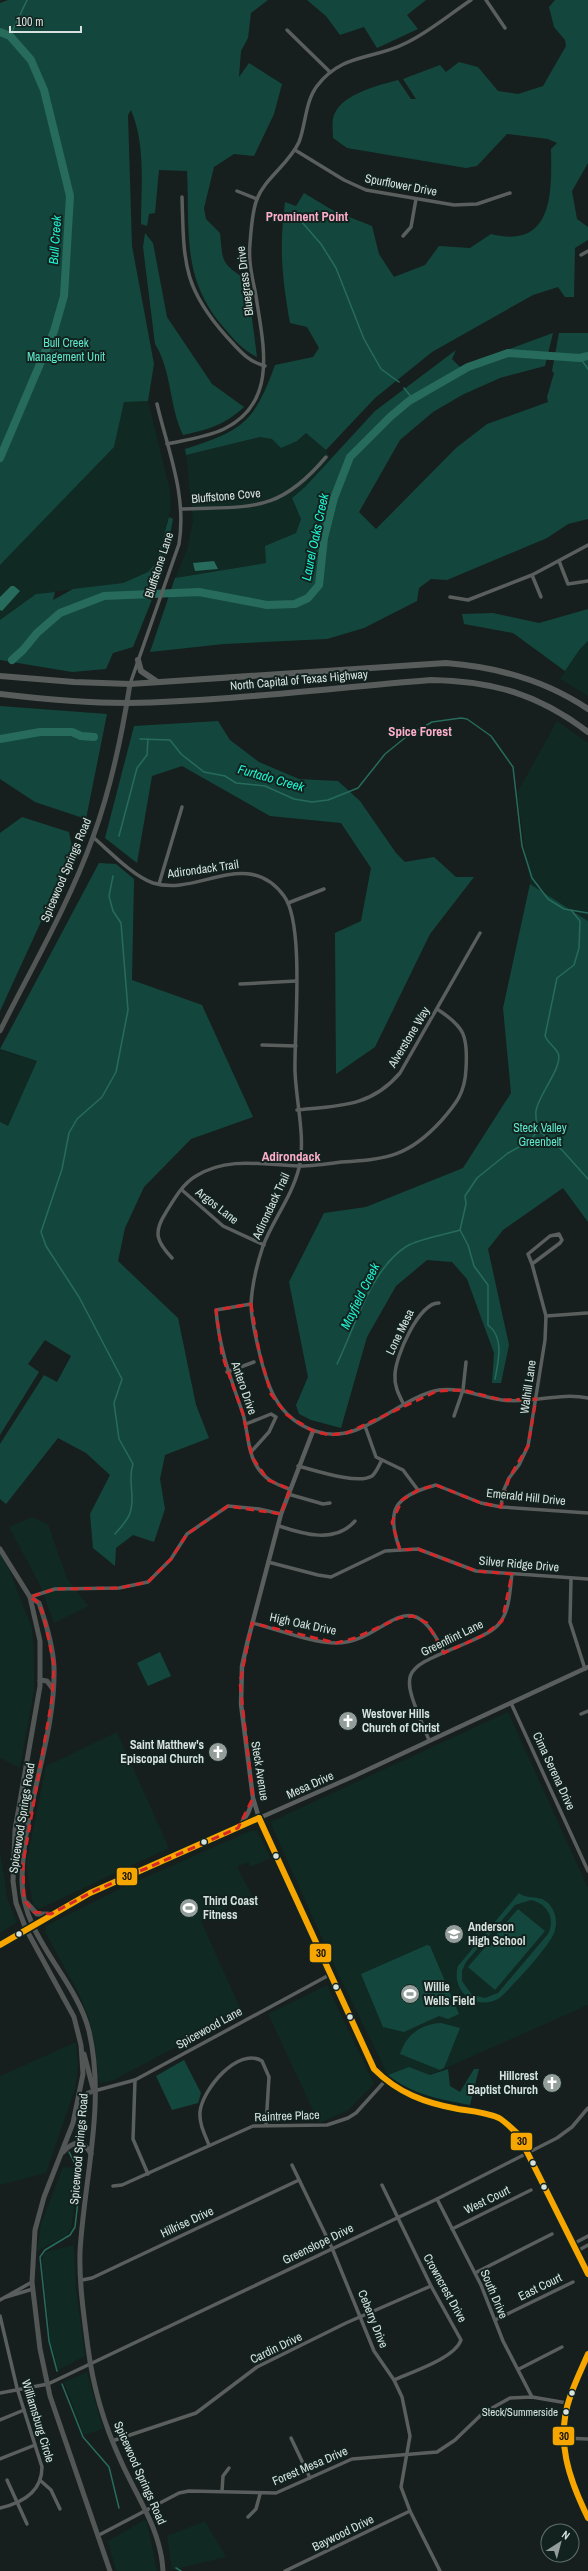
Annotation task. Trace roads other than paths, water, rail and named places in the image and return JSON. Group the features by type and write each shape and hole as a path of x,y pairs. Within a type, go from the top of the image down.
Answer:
{"highway":[{"path":"138,660 139,667 144,675 160,682"},
{"name":"North Capital of Texas Highway","path":"0,676 74,682 130,684 446,663 468,665 522,676 551,687 588,709"},
{"name":"North Capital of Texas Highway","path":"0,694 64,701 127,703 219,698 431,680 453,680 494,686 534,699 551,706 588,732"}],"main road":[{"name":"Spicewood Springs Road","path":"0,1031 61,910 93,837 104,804 130,684"},
{"name":"Spicewood Springs Road","path":"0,1549 30,1597 40,1641 40,1680 12,1846 13,1881 16,1903 26,1929 68,2003 81,2045 82,2087 78,2105 35,2230 32,2282 40,2349 54,2409 99,2535 110,2571"},
{"name":"Spicewood Springs Road","path":"30,1597 39,1603 47,1628 53,1654 53,1689 22,1871 24,1900 34,1925 83,2013 91,2043 94,2091 91,2154 80,2255 90,2363 100,2405 112,2441 146,2510 159,2544 163,2571"},
{"path":"40,1680 47,1681 53,1689"},
{"path":"18,1814 21,1817 22,1826 28,1829"},
{"path":"24,1900 34,1912 51,1914"},
{"path":"81,2045 86,2060 88,2078 94,2091"},
{"path":"82,2087 94,2091"},
{"path":"78,2105 88,2093 94,2091"},
{"path":"60,2156 71,2144 77,2142 86,2146 91,2154"}],"street":[{"name":"Bluegrass Drive","path":"167,444 213,433 240,418 257,395 265,366 249,252 257,199 294,150 303,129 311,95 330,72 346,61 404,44 471,0"},
{"path":"486,0 505,28"},
{"path":"287,30 330,72"},
{"name":"Spurflower Drive","path":"294,150 355,185 416,199 466,205 510,193"},
{"path":"237,191 257,199"},
{"path":"182,197 184,246 192,287 212,321 245,357 265,366"},
{"path":"403,236 411,227 416,199"},
{"path":"581,255 588,251"},
{"name":"Bluffstone Lane","path":"130,684 179,544 182,509 157,404"},
{"name":"Bluffstone Cove","path":"182,509 250,506 274,500 300,485 326,457"},
{"path":"450,597 468,600 532,575 559,562 588,545"},
{"path":"559,562 568,584 588,581"},
{"path":"532,575 541,597"},
{"path":"158,884 182,807"},
{"name":"Adirondack Trail","path":"93,837 138,875 158,884 177,886 242,873 267,880 281,892 288,903 293,921 296,981 297,1110 301,1149 300,1166 291,1190 264,1245 251,1304 259,1351 271,1394 287,1415 313,1431 335,1435 365,1426 429,1393 463,1390 502,1400 567,1396 588,1398"},
{"path":"288,903 324,889"},
{"name":"Alverstone Way","path":"297,1110 358,1103 385,1088 400,1073 480,933"},
{"path":"240,984 296,981"},
{"path":"172,1258 159,1243 157,1232 161,1222 182,1190 194,1177 225,1165 249,1162 300,1166 397,1155 428,1135 456,1105 465,1085 465,1036 456,1022 437,1009"},
{"path":"262,1045 296,1046"},
{"name":"Argos Lane","path":"182,1190 223,1226 264,1245"},
{"name":"Walhill Lane","path":"501,1506 503,1492 509,1478 519,1466 528,1446 536,1399 546,1316 528,1254 550,1236 559,1234 562,1240 560,1243 532,1264"},
{"name":"Lone Mesa","path":"404,1405 395,1384 397,1360 419,1315 428,1305 439,1303"},
{"name":"Antero Drive","path":"251,1304 216,1310 220,1340 227,1372 246,1424 251,1452 256,1465 268,1480 289,1492 323,1504 330,1503"},
{"path":"546,1316 587,1312"},
{"path":"227,1372 254,1362"},
{"path":"454,1416 463,1390 466,1362"},
{"path":"246,1424 271,1414 276,1418 269,1432 251,1452"},
{"path":"365,1426 373,1452 382,1460 403,1470 418,1490"},
{"name":"Steck Avenue","path":"313,1431 298,1466 282,1514 268,1562 242,1666 240,1683 253,1798 259,1818 369,2060 385,2081 401,2093 418,2100 489,2114 501,2119 518,2134 588,2274"},
{"path":"298,1466 347,1479 364,1479 374,1474 382,1460"},
{"name":"Emerald Hill Drive","path":"400,1550 393,1531 393,1514 402,1500 418,1490 440,1486 481,1503 588,1513"},
{"path":"30,1597 54,1589 119,1588 148,1582 171,1559 187,1534 228,1506 259,1509 282,1514"},
{"path":"279,1526 312,1536 328,1535 344,1531 355,1521"},
{"name":"Silver Ridge Drive","path":"268,1562 318,1575 332,1577 385,1551 418,1549 476,1571 571,1579 588,1579"},
{"name":"Greenflint Lane","path":"429,1740 412,1700 408,1683 414,1668 484,1635 502,1621 506,1608 512,1574"},
{"path":"571,1579 570,1622 587,1668"},
{"name":"High Oak Drive","path":"252,1623 336,1643 354,1638 399,1618 418,1617 427,1623 444,1653"},
{"name":"Mesa Drive","path":"0,1945 51,1914 90,1893 238,1828 587,1668"},
{"name":"Cima Serena Drive","path":"511,1703 588,1870"},
{"path":"581,1714 588,1711"},
{"path":"238,1828 249,1811 253,1798"},
{"name":"Spicewood Lane","path":"94,2091 135,2080 330,1974"},
{"path":"210,2145 200,2119 202,2102 216,2079 223,2071 248,2058 254,2057 262,2061 269,2077 266,2125"},
{"path":"135,2080 133,2139 148,2174"},
{"name":"Raintree Place","path":"113,2186 122,2185 148,2174 253,2126 319,2126 337,2122 356,2113 385,2081"},
{"name":"Greenslope Drive","path":"0,2393 17,2388 48,2384 437,2199 529,2154 572,2127 588,2108"},
{"name":"Ceberry Drive","path":"292,2165 332,2248 362,2317 374,2351 394,2380 402,2397 409,2425 401,2487 410,2511 440,2571"},
{"name":"Hillrise Drive","path":"82,2280 92,2278 299,2180"},
{"name":"Crowncrest Drive","path":"382,2185 431,2286 460,2334 459,2346 448,2355 394,2380"},
{"name":"West Court","path":"452,2229 531,2190"},
{"name":"South Drive","path":"437,2199 475,2273 503,2341 519,2369 532,2397"},
{"path":"475,2273 552,2234"},
{"path":"573,2244 588,2236"},
{"path":"577,2251 588,2245"},
{"path":"2,2299 32,2282"},
{"name":"East Court","path":"495,2320 573,2282"},
{"name":"Cardin Drive","path":"112,2441 196,2413 257,2367 431,2286"},
{"path":"2,2299 18,2295 33,2288"},
{"name":"Williamsburg Circle","path":"0,2316 17,2388 42,2467 41,2481 36,2491 17,2502 0,2508"},
{"path":"519,2369 562,2347"},
{"path":"588,2354 567,2403 563,2438 564,2457 569,2477 588,2518"},
{"name":"Forest Mesa Drive","path":"99,2535 184,2492 222,2491 260,2494 285,2490 352,2459 406,2456 437,2452 455,2440 493,2406 510,2398 532,2397 567,2403"},
{"path":"0,2420 24,2410"},
{"path":"291,2438 310,2478"},
{"path":"563,2438 588,2438"},
{"path":"0,2459 35,2445"},
{"path":"222,2491 223,2476 229,2468"},
{"path":"7,2480 27,2524"},
{"path":"41,2481 51,2490 60,2509"},
{"path":"248,2517 256,2509 260,2494"},
{"name":"Baywood Drive","path":"284,2571 410,2511"}],"waterway":[{"path":"10,36 27,0"},
{"name":"Bull Creek","path":"0,32 10,36 31,60 44,90 70,196 64,296 54,331 0,458"},
{"path":"294,213 321,244 336,268 364,339 381,369 399,382"},
{"name":"Laurel Oaks Creek","path":"12,660 23,650 37,633 60,613 104,596 199,592 267,605 295,604 308,598 319,585 324,538 334,498 350,457 390,417 409,401 468,367 508,353 580,358 588,356"},
{"path":"580,358 588,369"},
{"path":"404,388 413,399"},
{"name":"Furtado Creek","path":"140,739 170,740 181,754 204,772 225,776 236,783 265,786 294,799 312,802 328,800 358,788 385,754 406,737 432,722 461,718 467,719 491,736 513,767 522,846 532,878 548,899 564,909 588,913"},
{"name":"Furtado Creek","path":"0,739 40,732 72,732 81,736 94,737"},
{"path":"119,836 137,768 147,755 148,739"},
{"path":"113,876 109,896 113,911 121,923 128,1010 116,1072 102,1097 77,1119 69,1133 62,1169 41,1232 46,1246 79,1297 122,1379 114,1403 119,1439 133,1464 131,1471 132,1507 124,1524 115,1534"},
{"name":"Mayfield Creek","path":"337,1364 365,1299 383,1269 394,1256 413,1243 460,1230 466,1204 465,1196 477,1178 508,1153 530,1141 538,1130 536,1116 538,1104 554,1073 559,1059 557,1051 545,1036 557,978 574,965 579,948 580,921 571,910"},
{"path":"538,1130 562,1150 588,1179"},
{"path":"460,1230 468,1245 474,1266 488,1285 488,1325 497,1337 499,1350 495,1379"},
{"path":"57,2371 49,2341 40,2257 45,2250 70,2235 75,2227 81,2175 69,2152"},
{"path":"62,2384 83,2437 109,2467 119,2508"},
{"path":"176,2568 181,2571"}],"place":[{"name":"Westover Hills Church of Christ","path":"348,1721"},
{"name":"Saint Matthew's Episcopal Church","path":"218,1752"},
{"name":"Third Coast Fitness","path":"189,1908"},
{"name":"Anderson High School","path":"454,1934"},
{"name":"Willie Wells Field","path":"410,1994"},
{"name":"Hillcrest Baptist Church","path":"552,2083"},
{"name":"Steck/Summerside","path":"566,2412"}],"district":[{"name":"Prominent Point","path":"307,216"},
{"name":"Spice Forest","path":"420,731"},
{"name":"Adirondack","path":"291,1156"}],"park label":[{"name":"Bull Creek Management Unit","path":"66,350"},
{"name":"Steck Valley Greenbelt","path":"540,1135"}]}
